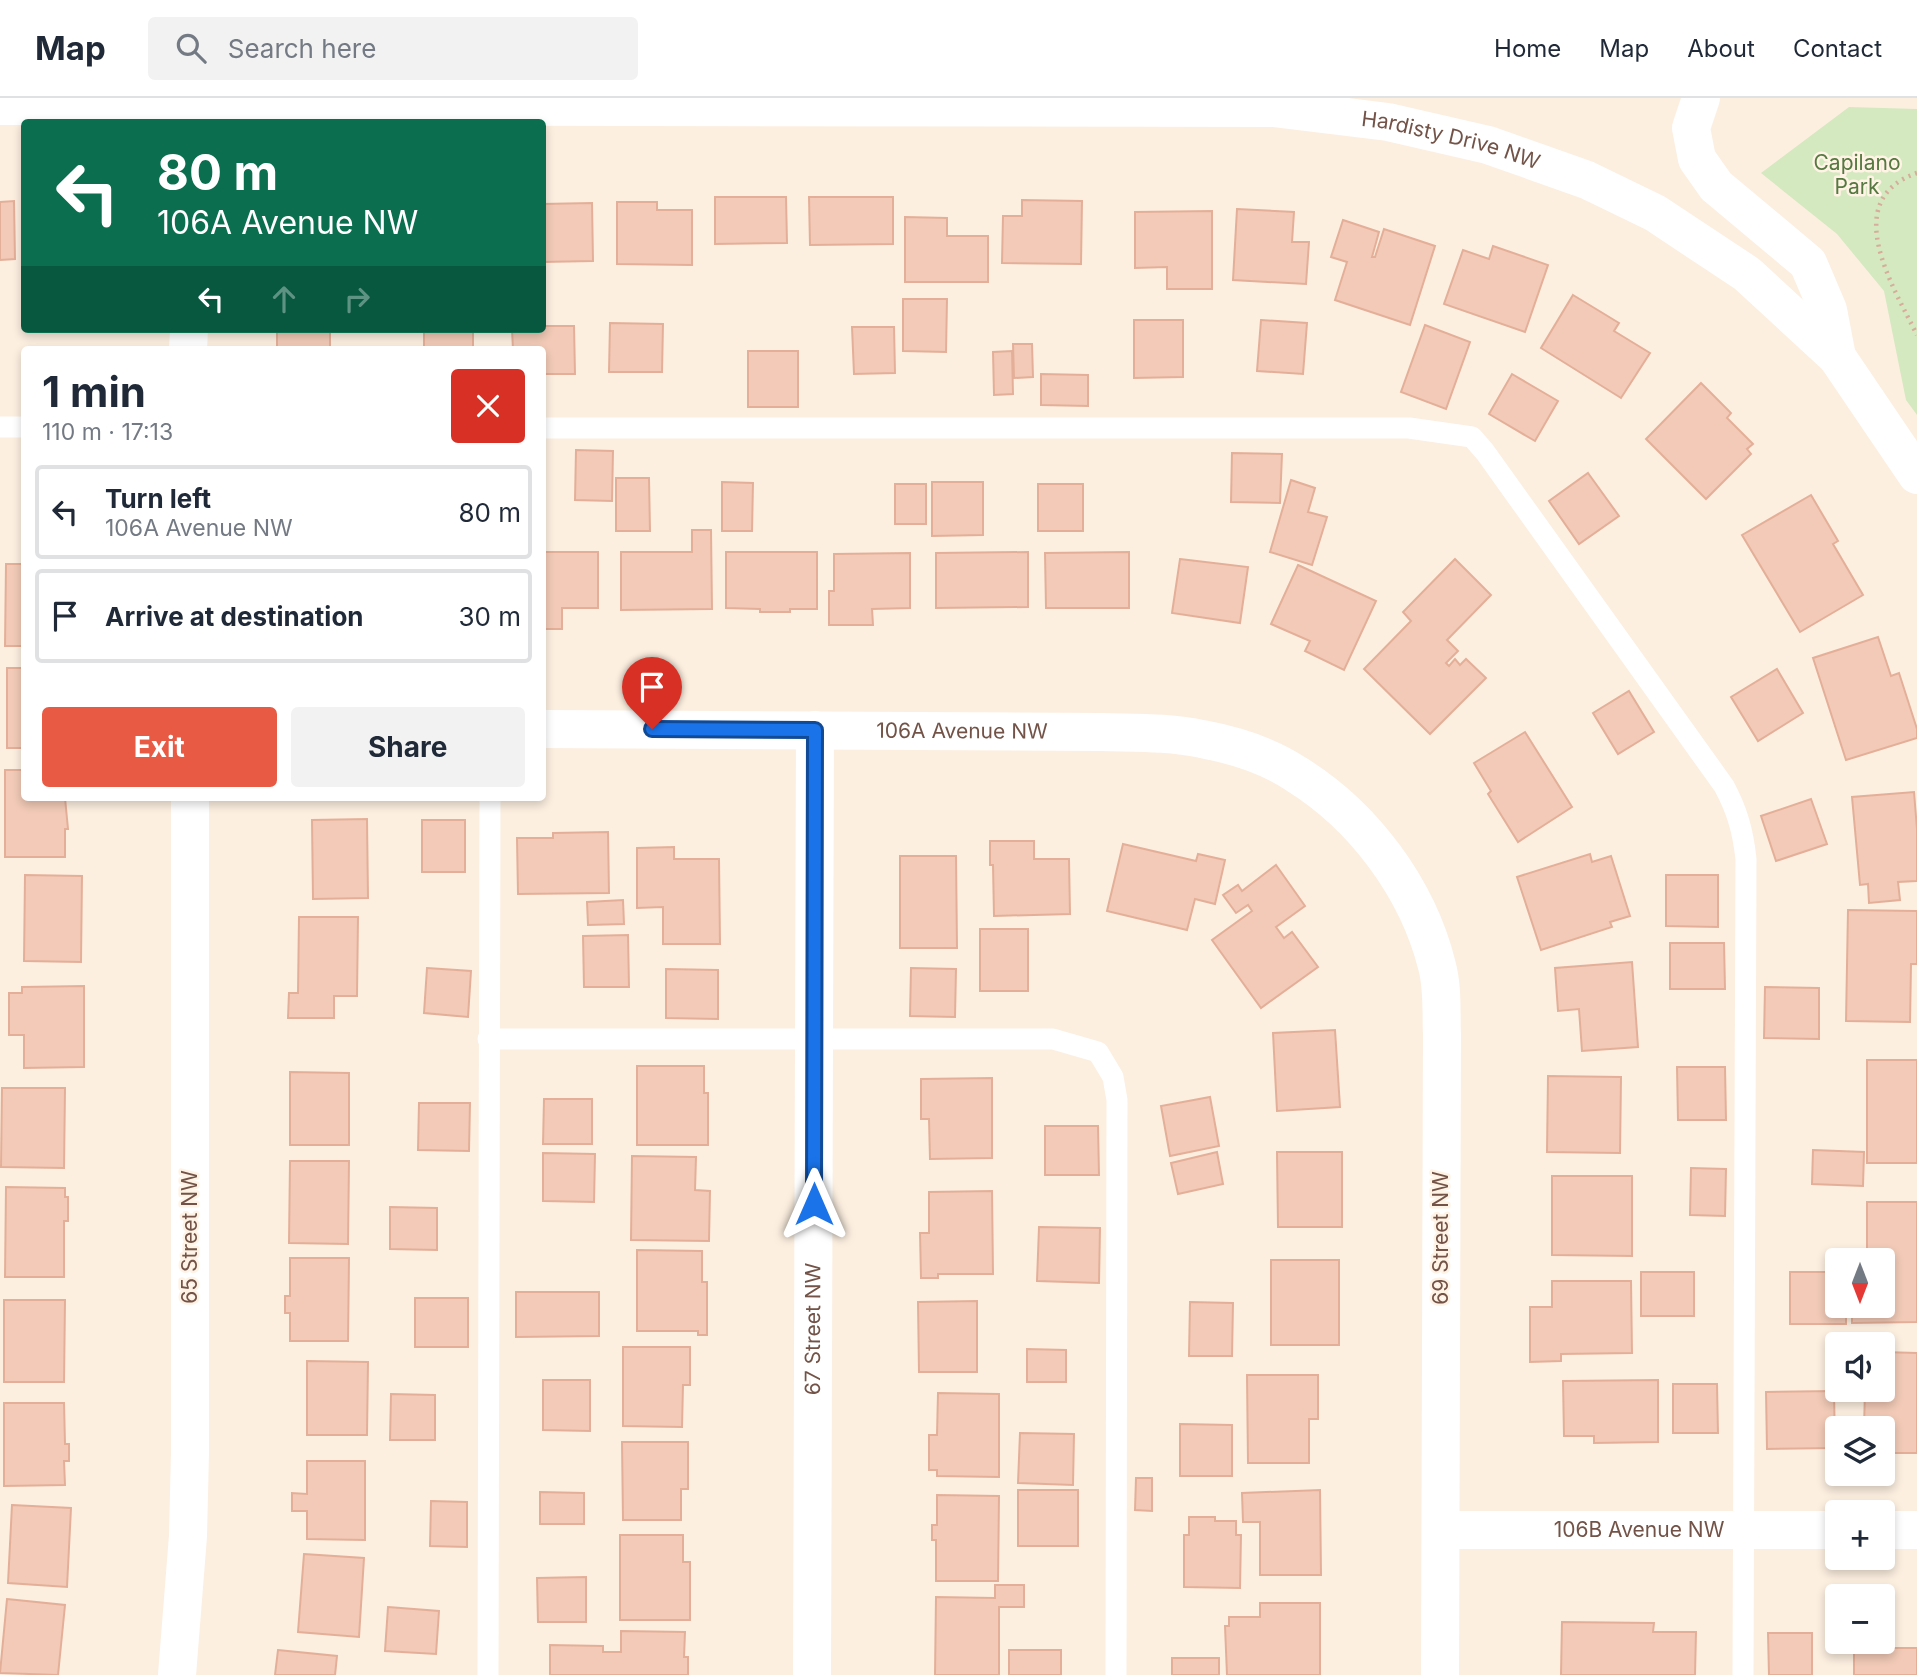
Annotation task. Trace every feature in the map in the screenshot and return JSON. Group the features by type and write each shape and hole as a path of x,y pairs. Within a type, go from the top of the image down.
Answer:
{"street":[{"path":"1701,98 1691,128 1696,159 1716,186 1808,263 1829,310 1838,357"},
{"name":"Hardisty Drive NW","path":"0,106 190,109 804,103 1273,108 1388,122 1488,145 1587,180 1655,213 1747,274 1838,357 1917,475"},
{"name":"106A Avenue NW","path":"546,729 1102,732 1202,738 1250,752 1295,773 1357,823"},
{"name":"67 Street NW","path":"812,1675 815,730"},
{"name":"65 Street NW","path":"177,1675 188,1548 190,1466 190,801"},
{"name":"69 Street NW","path":"1357,823 1391,866 1409,896 1438,968 1441,1035 1440,1675"},
{"name":"106B Avenue NW","path":"1441,1530 1825,1530"},
{"path":"1895,1530 1917,1530"}],"lane":[{"path":"0,427 21,427"},
{"path":"546,428 1409,428 1472,436 1724,786 1743,830 1746,859 1743,1675"},
{"path":"488,1675 489,801"},
{"path":"488,1039 1053,1039 1098,1052 1113,1077 1117,1100 1116,1675"}],"path":[{"path":"1917,173 1889,190 1880,205 1875,222 1876,237 1889,278 1917,335"}],"green space":[{"name":"Capilano Park","path":"1849,107 1917,109 1917,415 1906,400 1884,291 1837,234 1761,173"}],"building":[{"path":"715,197 786,197 787,243 715,244"},
{"path":"809,197 893,197 893,244 810,245"},
{"path":"1022,200 1082,201 1081,264 1002,263 1003,216 1022,216"},
{"path":"14,201 15,259 0,260 0,202"},
{"path":"617,202 657,202 657,210 692,210 692,265 617,264"},
{"path":"592,203 593,261 546,262 546,204"},
{"path":"1237,209 1294,212 1292,242 1309,242 1306,284 1233,280"},
{"path":"1212,211 1212,289 1167,289 1167,267 1135,268 1135,212"},
{"path":"905,217 947,218 947,236 988,236 988,282 905,282"},
{"path":"1343,220 1379,232 1372,257 1375,257 1384,229 1435,246 1410,325 1335,300 1347,262 1331,257"},
{"path":"1493,246 1548,265 1525,332 1444,304 1463,250 1489,259"},
{"path":"1573,295 1619,323 1614,331 1650,353 1621,398 1541,348"},
{"path":"903,299 947,299 946,352 903,351"},
{"path":"1134,320 1183,320 1183,377 1134,378"},
{"path":"1261,320 1307,323 1303,374 1257,371"},
{"path":"610,323 663,324 662,372 609,372"},
{"path":"1425,325 1470,342 1446,409 1401,392"},
{"path":"546,326 574,326 575,374 546,374 546,346 513,346 512,333 546,333"},
{"path":"852,327 894,327 895,373 854,374"},
{"path":"277,333 330,333 330,346 277,346"},
{"path":"424,333 473,333 473,346 424,346"},
{"path":"1013,344 1032,344 1033,377 1014,378"},
{"path":"748,351 798,351 798,407 748,407"},
{"path":"1012,351 1013,394 994,395 993,352"},
{"path":"1041,374 1088,375 1088,406 1041,405"},
{"path":"1512,374 1558,401 1535,441 1489,414"},
{"path":"1701,383 1731,413 1727,418 1753,444 1747,449 1751,454 1706,499 1646,439"},
{"path":"576,450 613,451 612,501 575,500"},
{"path":"1232,453 1282,454 1280,503 1231,502"},
{"path":"1588,473 1619,516 1579,544 1549,501"},
{"path":"616,478 649,478 650,531 616,531"},
{"path":"1291,480 1315,488 1308,512 1327,517 1312,565 1270,552"},
{"path":"722,482 753,483 752,531 722,531"},
{"path":"932,482 983,482 983,535 932,536"},
{"path":"895,484 926,484 926,524 895,524"},
{"path":"1038,484 1083,484 1083,531 1038,531"},
{"path":"1811,495 1838,541 1833,544 1863,595 1800,632 1742,535"},
{"path":"692,530 711,530 712,609 621,610 621,552 692,552"},
{"path":"546,552 598,552 598,608 562,608 562,629 546,629"},
{"path":"726,552 817,552 817,609 760,612 760,609 726,608"},
{"path":"1028,552 1028,607 936,608 936,553"},
{"path":"1129,552 1129,608 1046,608 1045,553"},
{"path":"910,553 910,608 872,609 873,625 829,625 829,591 834,591 834,554"},
{"path":"1180,559 1248,567 1240,623 1172,613"},
{"path":"1455,559 1491,595 1447,640 1458,651 1446,663 1449,666 1455,659 1460,665 1466,659 1486,678 1430,734 1364,669 1411,621 1403,612"},
{"path":"6,564 21,564 21,646 5,646"},
{"path":"1298,565 1376,601 1344,670 1305,651 1310,641 1271,624"},
{"path":"1878,637 1891,676 1899,673 1917,729 1917,738 1846,760 1813,658"},
{"path":"7,668 21,668 21,748 7,748"},
{"path":"1777,669 1803,713 1758,741 1731,697"},
{"path":"1629,691 1654,732 1618,754 1593,713"},
{"path":"1525,732 1572,807 1518,842 1488,794 1491,791 1474,763"},
{"path":"5,770 21,770 21,801 65,801 68,829 65,829 65,857 5,857"},
{"path":"1914,792 1917,881 1898,882 1900,900 1869,903 1868,884 1860,885 1852,797"},
{"path":"1811,799 1827,844 1776,861 1761,816"},
{"path":"367,819 368,898 313,899 312,820"},
{"path":"422,820 465,820 465,872 422,872"},
{"path":"608,832 609,893 518,894 517,838 553,838 553,833"},
{"path":"990,841 1034,841 1034,859 1069,859 1070,914 994,916"},
{"path":"1123,844 1196,861 1198,854 1225,860 1215,904 1195,899 1187,930 1107,911"},
{"path":"674,847 674,859 719,859 720,944 663,944 663,907 637,908 637,848"},
{"path":"1590,854 1592,862 1611,856 1630,916 1610,922 1612,927 1541,950 1517,877"},
{"path":"900,856 956,856 957,948 900,948"},
{"path":"1276,865 1305,906 1276,927 1284,938 1292,932 1318,967 1261,1008 1212,940 1252,911 1248,905 1236,913 1223,895 1238,885 1242,891"},
{"path":"25,875 82,876 81,962 24,961"},
{"path":"1666,875 1718,875 1718,927 1666,926"},
{"path":"623,900 624,924 588,925 587,902"},
{"path":"1848,910 1917,911 1917,964 1911,964 1910,1022 1846,1021"},
{"path":"299,917 358,917 357,996 334,996 334,1018 288,1018 289,993 298,993"},
{"path":"980,929 1028,929 1028,991 980,991"},
{"path":"628,935 629,987 584,987 583,936"},
{"path":"1670,943 1724,943 1725,989 1670,989"},
{"path":"1632,962 1638,1047 1582,1051 1579,1009 1558,1011 1555,968"},
{"path":"427,968 471,971 468,1017 424,1013"},
{"path":"911,968 956,969 955,1017 910,1016"},
{"path":"666,969 718,970 718,1019 666,1018"},
{"path":"84,986 84,1067 24,1068 24,1035 9,1035 9,993 22,993 22,987"},
{"path":"1765,987 1819,988 1819,1039 1764,1038"},
{"path":"1335,1030 1340,1107 1277,1111 1273,1033"},
{"path":"1867,1060 1917,1060 1917,1163 1867,1163"},
{"path":"637,1066 704,1066 704,1093 708,1093 708,1145 637,1145"},
{"path":"1677,1067 1725,1067 1726,1120 1678,1120"},
{"path":"290,1072 349,1073 349,1145 290,1145"},
{"path":"1548,1076 1621,1077 1620,1153 1547,1152"},
{"path":"992,1078 992,1158 930,1159 929,1119 921,1119 921,1079"},
{"path":"2,1088 65,1088 64,1168 1,1167"},
{"path":"1210,1097 1219,1146 1170,1156 1161,1106"},
{"path":"544,1099 592,1099 592,1144 543,1144"},
{"path":"419,1103 470,1103 469,1151 418,1150"},
{"path":"1045,1126 1098,1126 1099,1175 1045,1175"},
{"path":"1813,1150 1864,1152 1863,1186 1812,1184"},
{"path":"1217,1152 1223,1184 1178,1194 1171,1163"},
{"path":"1277,1152 1342,1152 1342,1227 1278,1227"},
{"path":"543,1153 595,1154 594,1202 543,1201"},
{"path":"632,1156 696,1157 695,1190 710,1191 709,1241 631,1240"},
{"path":"290,1161 349,1161 348,1244 289,1243"},
{"path":"1691,1168 1726,1169 1725,1216 1690,1215"},
{"path":"1552,1176 1632,1176 1632,1256 1552,1255"},
{"path":"6,1187 65,1188 65,1197 68,1197 68,1221 64,1221 64,1277 5,1277"},
{"path":"992,1191 993,1274 938,1274 938,1278 921,1278 920,1233 929,1233 929,1192"},
{"path":"1867,1202 1917,1202 1917,1322 1852,1323 1852,1318 1895,1318 1895,1248 1867,1248"},
{"path":"390,1207 437,1208 437,1250 390,1249"},
{"path":"1039,1227 1100,1228 1099,1283 1037,1281"},
{"path":"637,1250 702,1251 702,1282 707,1282 707,1335 698,1335 698,1331 637,1331"},
{"path":"290,1258 349,1258 348,1341 290,1341 290,1313 285,1313 285,1296 290,1296"},
{"path":"1271,1260 1339,1260 1339,1345 1271,1345"},
{"path":"1641,1272 1694,1272 1694,1316 1641,1316"},
{"path":"1790,1272 1825,1272 1825,1318 1846,1318 1846,1324 1790,1324"},
{"path":"1552,1281 1631,1281 1632,1353 1561,1354 1561,1361 1530,1362 1530,1307 1552,1307"},
{"path":"516,1292 599,1292 599,1336 516,1337"},
{"path":"415,1298 468,1298 468,1347 415,1347"},
{"path":"4,1300 65,1300 64,1382 4,1382"},
{"path":"977,1301 977,1372 919,1372 918,1302"},
{"path":"1190,1302 1233,1303 1232,1356 1189,1356"},
{"path":"623,1347 690,1347 690,1385 683,1385 682,1427 623,1426"},
{"path":"1027,1349 1066,1350 1066,1382 1027,1382"},
{"path":"1895,1352 1917,1353 1917,1453 1895,1453 1895,1416 1864,1416 1865,1402 1895,1402"},
{"path":"307,1361 368,1362 367,1435 307,1435"},
{"path":"1247,1375 1318,1375 1318,1419 1309,1419 1309,1463 1248,1463"},
{"path":"543,1380 590,1380 590,1431 543,1430"},
{"path":"1658,1380 1658,1442 1594,1443 1594,1436 1564,1436 1563,1381"},
{"path":"1673,1384 1717,1384 1718,1433 1673,1433"},
{"path":"1825,1391 1825,1402 1834,1402 1834,1416 1825,1416 1825,1448 1767,1449 1766,1392"},
{"path":"938,1393 999,1394 999,1477 937,1476 937,1470 929,1470 929,1435 937,1435"},
{"path":"391,1394 435,1395 435,1440 390,1440"},
{"path":"4,1403 64,1403 65,1444 69,1444 69,1461 64,1461 65,1485 4,1486"},
{"path":"1180,1424 1232,1425 1232,1476 1180,1476"},
{"path":"1020,1433 1074,1434 1073,1485 1018,1483"},
{"path":"622,1442 688,1442 688,1489 681,1489 681,1520 623,1520"},
{"path":"307,1461 365,1461 365,1540 307,1539 307,1511 292,1511 292,1493 307,1494"},
{"path":"1136,1478 1152,1478 1152,1511 1135,1510"},
{"path":"1018,1490 1078,1490 1078,1546 1018,1546"},
{"path":"1320,1490 1321,1575 1260,1575 1260,1522 1243,1522 1242,1493"},
{"path":"540,1492 584,1493 584,1524 540,1524"},
{"path":"937,1495 999,1496 998,1581 936,1581 936,1540 932,1540 932,1525 937,1525"},
{"path":"431,1501 467,1502 467,1547 430,1546"},
{"path":"12,1505 71,1508 67,1587 8,1583"},
{"path":"1189,1517 1215,1517 1215,1521 1236,1521 1236,1535 1241,1535 1240,1588 1184,1587 1184,1535 1189,1535"},
{"path":"620,1535 683,1535 683,1562 690,1562 690,1620 620,1620"},
{"path":"304,1554 364,1558 359,1637 298,1632"},
{"path":"586,1577 586,1622 538,1622 537,1578"},
{"path":"995,1585 1024,1585 1024,1607 999,1607 999,1675 935,1675 936,1597 995,1598"},
{"path":"7,1599 65,1605 58,1675 0,1673"},
{"path":"1260,1603 1320,1603 1320,1675 1227,1675 1225,1626 1229,1626 1229,1617 1260,1617"},
{"path":"388,1607 439,1611 436,1654 385,1651"},
{"path":"1562,1622 1654,1623 1653,1632 1696,1632 1695,1675 1561,1675"},
{"path":"621,1631 685,1632 684,1657 688,1657 688,1675 550,1675 550,1645 603,1646 603,1652 621,1652"},
{"path":"1768,1633 1812,1633 1812,1675 1769,1675"},
{"path":"1895,1648 1917,1648 1917,1675 1854,1675 1854,1654 1895,1654"},
{"path":"278,1650 337,1656 335,1675 275,1675"},
{"path":"1009,1650 1061,1650 1061,1675 1009,1675"},
{"path":"1172,1658 1219,1658 1219,1675 1172,1675"}],"route":[{"path":"652,729 815,730 814,1204"}]}
